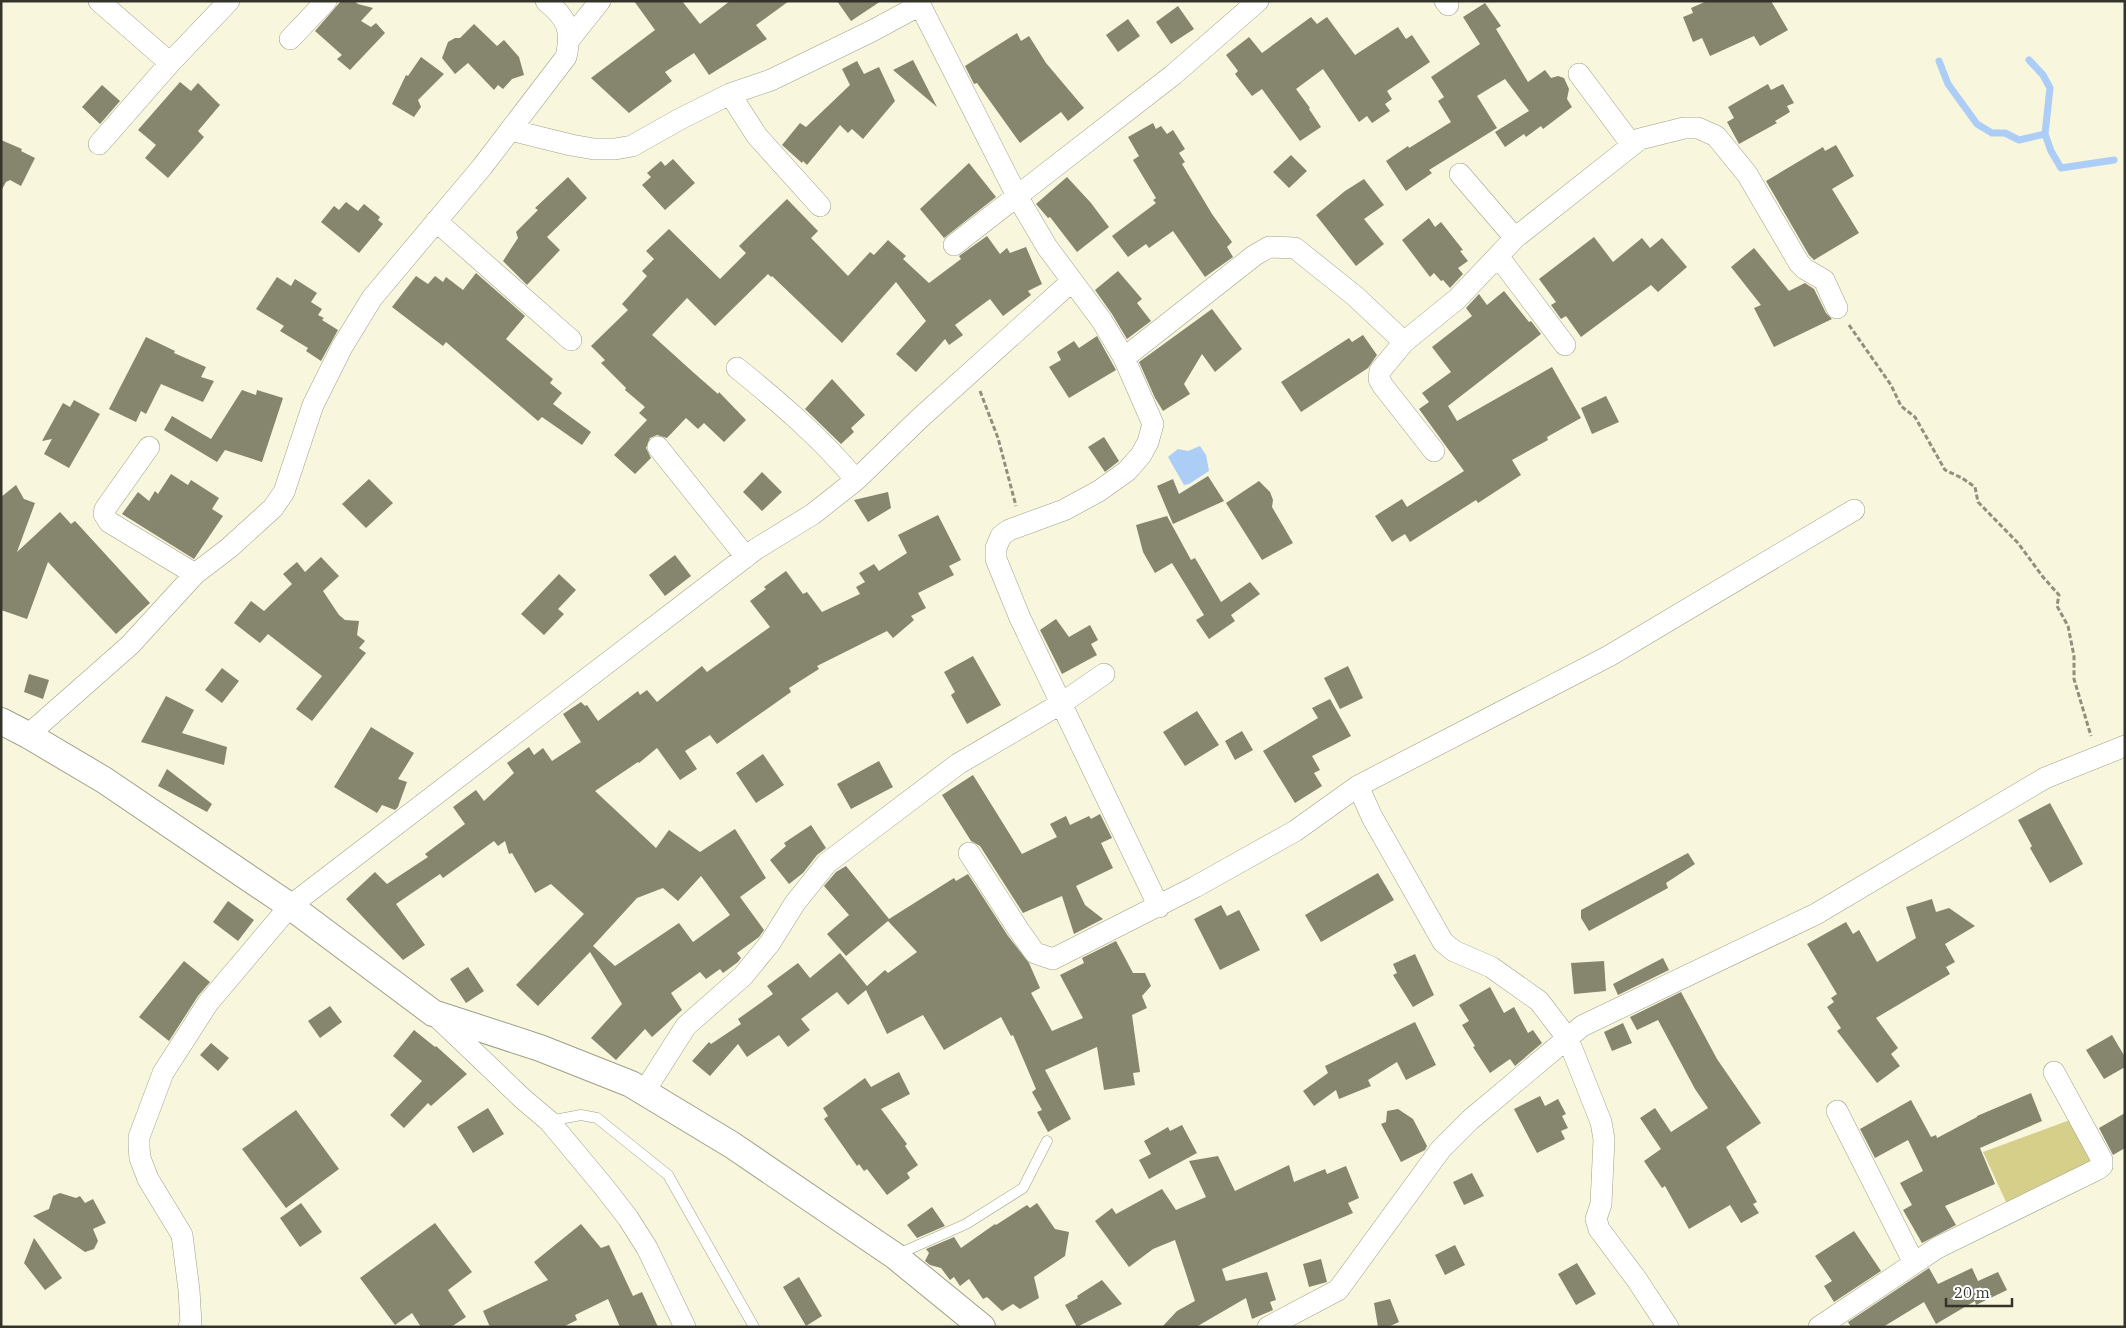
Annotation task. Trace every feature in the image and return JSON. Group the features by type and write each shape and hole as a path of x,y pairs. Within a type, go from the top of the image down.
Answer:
{"street":[{"path":"99,1 170,63"},
{"path":"99,144 170,63 228,1"},
{"path":"290,39 326,1"},
{"path":"28,735 130,645 195,574 257,524 273,508 284,492 313,406 342,347 372,298 482,167 566,57 569,40 567,25 558,10 546,1"},
{"path":"569,40 600,1"},
{"path":"954,245 1173,75 1258,1"},
{"path":"510,130 594,149 615,150 632,146 680,118 730,94 771,80 872,31 919,3 1017,196 1047,247 1102,321 1124,358 1153,424 1148,442 1127,471 1099,491 1064,510 1009,530 1001,536 996,548 996,558 1020,618 1159,907"},
{"path":"1579,74 1632,145"},
{"path":"730,94 757,136 820,206"},
{"path":"1434,451 1380,379 1380,371 1404,342 1458,299 1515,238 1640,139 1684,128 1698,128 1716,136 1747,174 1799,263 1805,270 1824,280 1838,308"},
{"path":"1460,174 1515,238"},
{"path":"436,221 571,340"},
{"path":"1124,358 1255,255 1269,247 1282,246 1295,248 1355,296 1404,342"},
{"path":"1498,256 1565,345"},
{"path":"189,1327 191,1324 190,1290 182,1234 148,1179 140,1158 139,1137 163,1073 203,1011 290,906 746,557 813,514 856,480 972,370 1072,281"},
{"path":"737,368 773,397 837,457 856,480"},
{"path":"149,447 105,509 104,514 109,522 195,574"},
{"path":"658,447 746,557"},
{"path":"969,853 1018,930 1035,953 1053,959 1159,907 1295,830 1358,786 1609,656 1854,510"},
{"path":"644,1092 686,1026 743,976 770,943 795,903 827,863 958,764 1062,704 1104,674"},
{"path":"1,721 104,780 290,906 432,1013 549,1121 628,1218 646,1248 685,1327"},
{"path":"1268,1327 1338,1290 1441,1149 1470,1120 1582,1026 1816,914 2045,778 2125,746"},
{"path":"1358,786 1372,817 1443,942 1454,950 1491,967 1539,1001 1568,1039 1601,1122 1604,1139 1601,1204 1596,1219 1599,1229 1637,1280 1668,1327"},
{"path":"432,1013 540,1048 631,1084 732,1145 896,1256 982,1327"},
{"path":"1819,1327 1937,1248 2102,1166 2102,1160 2054,1072"},
{"path":"1837,1112 1914,1264"}],"lane":[{"path":"549,1121 582,1116 597,1118 668,1175 754,1327"},
{"path":"896,1256 966,1224 1023,1188 1047,1141"}],"path":[{"path":"1838,308 1891,385 1901,406 1915,417 1945,470 1975,487 1978,502 2018,543 2059,595 2057,606 2068,626 2074,656 2074,679 2084,719 2091,733 2093,760"},
{"path":"972,370 998,438 1014,496 1017,512 1009,530"}],"shaded area":[{"path":"2070,1120 2094,1162 2007,1204 1983,1152"}],"water":[{"path":"1200,446 1206,455 1209,471 1189,484 1184,485 1168,457 1178,449 1188,451"}],"building":[{"path":"341,1 354,1 373,8 361,21 371,27 376,23 385,33 350,70 337,59 342,55 315,31"},
{"path":"634,1 682,1 700,24 730,1 789,1 756,25 767,39 709,75 694,53 665,72 672,81 629,113 591,78 655,30"},
{"path":"837,1 881,1 851,21"},
{"path":"1707,1 1771,1 1788,30 1760,46 1754,36 1710,56 1702,38 1693,42 1683,17 1693,13 1691,8"},
{"path":"1485,3 1501,26 1496,29 1528,82 1545,70 1551,78 1558,76 1564,78 1569,89 1567,99 1572,107 1543,129 1541,126 1526,137 1524,134 1505,147 1495,132 1529,111 1505,79 1477,96 1497,128 1429,170 1432,173 1406,191 1386,161 1408,146 1409,148 1451,122 1438,101 1444,97 1431,77 1480,44 1463,17"},
{"path":"1178,6 1194,29 1171,44 1156,22"},
{"path":"1311,17 1317,24 1327,17 1355,55 1398,27 1406,39 1412,35 1430,62 1387,91 1392,99 1385,104 1390,111 1372,123 1367,116 1359,122 1323,69 1296,89 1321,127 1300,141 1262,89 1252,96 1235,74 1238,71 1226,55 1249,37 1262,53"},
{"path":"1128,19 1140,36 1118,52 1106,35"},
{"path":"474,24 497,46 504,40 519,57 524,75 512,79 503,89 498,85 494,90 468,63 455,74 442,58 448,42 455,38 460,38"},
{"path":"1017,33 1021,41 1029,36 1046,63 1084,108 1068,121 1061,112 1020,143 977,83 974,84 965,66"},
{"path":"421,57 444,74 418,100 421,107 414,117 392,104 406,75 408,76"},
{"path":"913,60 937,107 893,70"},
{"path":"857,61 864,74 879,67 895,101 863,139 852,129 848,133 840,125 807,165 803,161 802,163 782,145 800,123 806,127 850,85 842,69"},
{"path":"180,82 191,91 198,83 220,105 198,131 204,137 168,178 145,158 156,145 138,130"},
{"path":"1768,84 1771,90 1783,84 1794,103 1787,106 1790,112 1775,121 1777,123 1739,144 1727,122 1734,118 1728,107"},
{"path":"102,85 120,101 100,124 82,107"},
{"path":"1153,123 1156,129 1161,126 1167,134 1173,130 1185,149 1179,153 1185,162 1182,164 1212,214 1232,242 1227,247 1233,257 1205,277 1173,231 1149,248 1146,244 1128,257 1112,236 1156,203 1153,200 1156,198 1133,160 1139,156 1128,137"},
{"path":"1,140 22,149 21,151 35,158 21,186 10,180 6,182 1,191"},
{"path":"1836,145 1854,176 1832,189 1859,233 1814,260 1809,255 1766,181 1823,147 1825,151"},
{"path":"1291,155 1307,171 1289,188 1273,172"},
{"path":"673,159 695,183 665,210 642,185 651,177 647,173 661,161 665,166"},
{"path":"969,163 996,197 944,238 920,209"},
{"path":"568,177 587,198 547,237 560,250 527,285 503,261 518,238 516,232 538,210 535,208"},
{"path":"1067,177 1091,203 1109,227 1077,252 1050,217 1048,218 1036,204"},
{"path":"1364,179 1384,205 1364,219 1384,244 1356,266 1316,215 1345,191"},
{"path":"787,199 818,231 811,238 848,276 870,252 874,255 888,240 906,256 903,259 929,283 961,259 959,256 987,236 1000,254 1007,248 1010,253 1026,247 1042,284 1028,291 1031,295 1003,316 990,299 955,325 963,335 949,345 945,339 916,372 896,354 926,321 896,282 842,343 768,274 715,326 687,298 652,335 718,394 719,392 746,420 724,442 704,423 698,429 686,418 667,438 657,435 650,438 646,448 651,458 635,474 614,455 647,420 639,413 645,407 625,390 626,388 601,363 605,360 591,346 628,310 622,304 647,276 642,271 654,259 646,251 669,229 720,279 746,253 739,246"},
{"path":"346,202 358,211 364,204 380,217 378,220 383,224 359,253 321,222 334,206 339,210"},
{"path":"1429,218 1435,227 1441,222 1463,250 1460,251 1468,261 1458,268 1463,274 1450,288 1434,273 1430,277 1402,240"},
{"path":"1594,237 1613,262 1642,238 1650,248 1662,238 1687,267 1658,292 1651,285 1581,337 1566,316 1561,319 1551,305 1556,302 1539,279"},
{"path":"1754,248 1789,291 1805,283 1814,289 1826,313 1832,319 1774,347 1754,308 1761,305 1731,267"},
{"path":"1118,271 1142,299 1137,303 1151,321 1127,339 1095,290"},
{"path":"476,273 525,316 506,339 553,379 550,383 562,393 553,404 591,432 582,445 542,417 538,421 446,342 443,346 392,307 416,276 428,284 435,276 443,282 446,277 463,290"},
{"path":"277,277 291,286 295,279 317,293 311,302 322,309 318,315 324,318 322,320 338,330 321,361 306,351 308,348 280,331 284,326 256,309"},
{"path":"1504,291 1541,334 1448,406 1457,421 1552,367 1581,418 1547,437 1548,440 1512,460 1521,475 1478,503 1476,500 1410,542 1405,534 1392,542 1375,516 1402,499 1407,507 1464,471 1419,409 1429,402 1422,393 1451,372 1432,347 1472,316 1466,308 1479,294 1487,305"},
{"path":"1212,309 1242,349 1215,372 1202,354 1184,384 1190,394 1163,411 1139,362"},
{"path":"1363,335 1377,355 1368,368 1301,412 1281,382 1349,338 1352,342"},
{"path":"1097,336 1116,370 1069,398 1049,367 1061,360 1057,352 1074,341 1079,348"},
{"path":"146,337 175,351 174,353 206,367 201,377 214,381 203,402 161,384 146,414 141,411 136,422 109,409"},
{"path":"832,379 865,415 851,428 854,432 841,444 805,409"},
{"path":"242,390 256,395 257,390 283,398 262,462 225,450 217,462 164,430 172,416 211,439"},
{"path":"1606,396 1619,422 1592,434 1581,408"},
{"path":"74,400 100,414 69,468 44,454 52,439 42,441 63,403 70,407"},
{"path":"1104,437 1119,461 1105,472 1088,447"},
{"path":"762,472 782,492 762,511 743,492"},
{"path":"171,474 188,485 191,480 219,498 212,509 223,516 194,559 122,514 138,492 149,501 155,491 158,494"},
{"path":"1208,476 1224,501 1173,524 1157,486 1173,479 1179,494"},
{"path":"369,479 393,503 366,528 342,504"},
{"path":"1259,481 1270,492 1273,500 1272,507 1293,543 1262,560 1226,503"},
{"path":"16,485 24,499 35,503 17,552 60,512 71,524 75,521 150,603 116,634 48,562 27,619 1,610 1,497"},
{"path":"888,492 891,508 868,522 854,500"},
{"path":"938,515 961,560 949,566 954,575 918,593 926,608 911,616 914,620 893,638 887,631 817,666 819,669 789,688 791,692 717,744 710,735 685,751 697,769 680,780 657,748 639,763 595,791 656,848 669,830 700,852 735,829 766,878 740,897 764,930 759,937 737,953 741,958 723,973 720,969 706,979 700,972 671,993 682,1010 652,1037 645,1029 616,1060 591,1038 622,1004 590,952 538,1006 516,985 584,914 551,884 535,893 512,853 509,854 505,841 498,846 494,841 443,878 440,874 396,904 425,945 403,960 346,899 375,872 387,884 428,857 425,854 465,824 453,807 476,790 484,801 514,773 507,763 529,747 534,755 543,748 552,761 581,742 563,714 581,702 585,706 587,705 598,721 638,691 640,695 647,690 657,702 702,666 707,672 770,627 750,601 766,589 764,587 786,571 803,594 807,592 822,612 860,594 856,587 865,582 859,573 874,564 879,571 907,553 898,535","holes":["701,876 730,915 693,942 679,923 615,966 593,946 637,898 663,888 678,901"]},
{"path":"1167,516 1191,560 1195,558 1221,602 1250,582 1260,594 1231,615 1235,621 1209,639 1196,620 1204,615 1172,563 1155,573 1143,552 1136,525"},
{"path":"675,555 691,576 665,596 649,575"},
{"path":"321,557 339,576 323,591 339,615 345,620 359,621 357,635 365,641 359,648 366,653 312,721 296,709 322,676 268,634 260,643 234,623 251,601 264,611 292,584 283,574 297,562 305,572"},
{"path":"559,574 576,590 558,609 564,614 544,635 521,614"},
{"path":"1056,619 1069,637 1090,625 1098,640 1091,644 1097,655 1062,674 1040,630"},
{"path":"973,656 1001,705 967,724 951,695 955,692 944,672"},
{"path":"1348,666 1363,698 1340,709 1324,678"},
{"path":"222,668 239,681 222,703 205,690"},
{"path":"29,674 49,680 43,699 24,692"},
{"path":"166,696 194,710 182,733 227,747 224,765 141,742"},
{"path":"1330,699 1351,736 1312,756 1320,770 1314,773 1322,786 1295,803 1263,751 1318,718 1312,708"},
{"path":"1197,711 1219,745 1185,766 1163,732"},
{"path":"371,727 414,753 398,779 407,782 398,807 395,810 382,805 377,813 334,787"},
{"path":"1242,731 1253,750 1235,760 1225,741"},
{"path":"763,754 784,785 756,803 736,773"},
{"path":"879,761 893,787 851,809 837,784"},
{"path":"167,769 212,804 207,812 158,786"},
{"path":"973,775 1022,854 1057,837 1050,824 1066,816 1070,825 1089,816 1091,819 1100,814 1112,838 1101,843 1113,868 1076,886 1085,905 1103,919 1074,934 1062,896 1023,913 980,846 971,841 942,795"},
{"path":"2050,803 2083,864 2050,883 2030,848 2032,846 2018,820"},
{"path":"811,825 826,848 817,855 803,873 789,884 770,860 786,846 784,843"},
{"path":"1688,853 1695,864 1666,883 1668,888 1589,931 1581,918 1581,910"},
{"path":"846,866 889,919 954,878 956,881 968,874 1008,936 1029,963 1040,988 1031,993 1052,1031 1083,1018 1060,975 1084,963 1082,958 1116,941 1133,973 1145,973 1151,986 1142,996 1147,1008 1132,1015 1140,1072 1133,1073 1135,1085 1104,1090 1097,1047 1045,1070 1071,1119 1048,1132 1037,1112 1042,1110 1032,1092 1036,1089 1013,1035 1011,1036 1001,1017 944,1050 923,1015 887,1034 866,990 848,1005 837,992 801,1019 810,1030 788,1047 779,1035 747,1057 738,1044 710,1076 692,1061 709,1042 711,1044 741,1024 738,1019 773,994 767,986 798,963 810,978 840,953 867,986 885,970 888,973 917,952 888,921 846,956 827,934 849,915 824,886 836,872"},
{"path":"1378,873 1394,900 1321,942 1305,915"},
{"path":"1932,899 1936,912 1949,908 1975,926 1945,944 1955,962 1946,967 1950,974 1876,1018 1898,1048 1891,1054 1900,1066 1877,1083 1837,1031 1841,1028 1827,1007 1834,1002 1831,998 1837,994 1807,944 1846,922 1853,934 1859,930 1877,962 1916,938 1906,907"},
{"path":"228,901 254,920 238,941 213,922"},
{"path":"1221,905 1227,916 1239,910 1260,950 1220,970 1194,919"},
{"path":"1415,954 1434,995 1413,1007 1393,975 1397,973 1393,964"},
{"path":"1663,958 1669,970 1618,995 1613,984"},
{"path":"184,961 210,982 198,996 169,1041 139,1017"},
{"path":"1604,961 1606,991 1574,994 1571,963"},
{"path":"468,967 484,991 466,1003 450,979"},
{"path":"1490,987 1504,1013 1514,1007 1528,1033 1533,1030 1542,1043 1515,1066 1510,1059 1490,1073 1473,1047 1475,1046 1462,1025 1469,1021 1459,1005"},
{"path":"1681,992 1717,1059 1761,1123 1726,1147 1757,1202 1753,1204 1759,1213 1741,1223 1730,1205 1689,1229 1665,1186 1662,1188 1644,1161 1661,1149 1640,1118 1655,1108 1671,1132 1708,1108 1695,1089 1658,1020 1637,1030 1630,1017"},
{"path":"330,1006 342,1022 320,1038 308,1021"},
{"path":"1415,1022 1436,1065 1406,1080 1397,1062 1368,1080 1371,1086 1339,1099 1336,1090 1314,1106 1303,1091 1328,1073 1325,1066"},
{"path":"1623,1023 1632,1043 1612,1051 1604,1032"},
{"path":"414,1030 436,1046 467,1074 431,1106 428,1103 404,1128 390,1115 422,1081 393,1056"},
{"path":"2112,1035 2125,1057 2125,1067 2104,1079 2086,1050"},
{"path":"211,1043 229,1058 218,1071 200,1055"},
{"path":"899,1072 910,1094 881,1109 907,1144 905,1146 918,1165 907,1173 910,1178 887,1195 867,1169 864,1171 859,1164 857,1166 824,1119 828,1116 823,1108 865,1078 871,1087"},
{"path":"2031,1093 2042,1121 1980,1148 1995,1184 1945,1206 1956,1225 1922,1243 1903,1210 1912,1205 1900,1183 1923,1171 1908,1140 1875,1158 1860,1129 1911,1100 1931,1137 1936,1135 1937,1138 1977,1116"},
{"path":"1540,1096 1545,1106 1558,1099 1566,1114 1562,1116 1568,1128 1561,1131 1565,1139 1537,1153 1514,1109"},
{"path":"488,1108 504,1134 473,1153 457,1127"},
{"path":"1398,1109 1413,1119 1427,1146 1425,1150 1401,1162 1381,1124 1386,1122 1387,1111"},
{"path":"296,1110 339,1169 286,1208 242,1149"},
{"path":"2125,1113 2125,1148 2113,1155 2099,1128"},
{"path":"1182,1125 1197,1153 1149,1179 1139,1160 1151,1154 1144,1141 1168,1127 1170,1131"},
{"path":"1218,1156 1235,1191 1289,1165 1294,1182 1325,1169 1327,1174 1346,1166 1359,1198 1348,1203 1353,1213 1222,1269 1226,1281 1267,1272 1276,1300 1270,1302 1273,1310 1252,1319 1246,1298 1196,1327 1162,1327 1177,1311 1195,1301 1175,1240 1153,1249 1129,1267 1095,1221 1112,1208 1116,1214 1162,1189 1176,1210 1206,1197 1189,1161"},
{"path":"1472,1173 1484,1196 1464,1205 1453,1182"},
{"path":"60,1193 76,1198 80,1196 85,1203 93,1199 106,1223 93,1229 98,1241 94,1249 85,1252 33,1216 49,1209 53,1196"},
{"path":"301,1203 322,1232 300,1247 280,1218"},
{"path":"1037,1203 1055,1229 1069,1232 1065,1256 1034,1277 1039,1298 1020,1309 1013,1304 1002,1311 987,1297 983,1299 969,1279 960,1286 954,1277 950,1280 941,1268 930,1265 925,1261 929,1253 926,1249 954,1237 961,1248 995,1224 1027,1205 1030,1208"},
{"path":"932,1207 945,1226 917,1238 907,1225"},
{"path":"435,1223 472,1272 448,1290 466,1317 451,1327 421,1327 412,1313 395,1325 360,1278"},
{"path":"581,1224 601,1248 609,1245 633,1296 642,1292 658,1327 620,1327 608,1299 575,1315 577,1320 563,1327 490,1327 483,1311 548,1280 534,1262"},
{"path":"1854,1231 1881,1271 1834,1302 1824,1286 1832,1281 1815,1256"},
{"path":"34,1238 62,1278 45,1290 24,1263"},
{"path":"1455,1245 1465,1265 1445,1275 1435,1255"},
{"path":"1321,1259 1327,1282 1309,1287 1303,1264"},
{"path":"1577,1263 1596,1294 1576,1305 1558,1274"},
{"path":"1929,1268 1938,1284 1972,1268 1978,1281 1998,1272 2007,1290 1976,1305 1975,1301 1936,1324 1924,1302 1883,1327 1851,1327 1848,1322"},
{"path":"799,1277 822,1316 806,1326 783,1287"},
{"path":"1102,1280 1122,1304 1077,1327 1065,1305"},
{"path":"1390,1299 1399,1322 1388,1327 1378,1327 1374,1303"}],"waterway":[{"path":"2029,60 2043,75 2050,88 2045,134 2051,151 2061,168 2114,160"},
{"path":"1939,61 1948,84 1977,124 1992,133 2005,133 2019,140 2045,134"}]}
